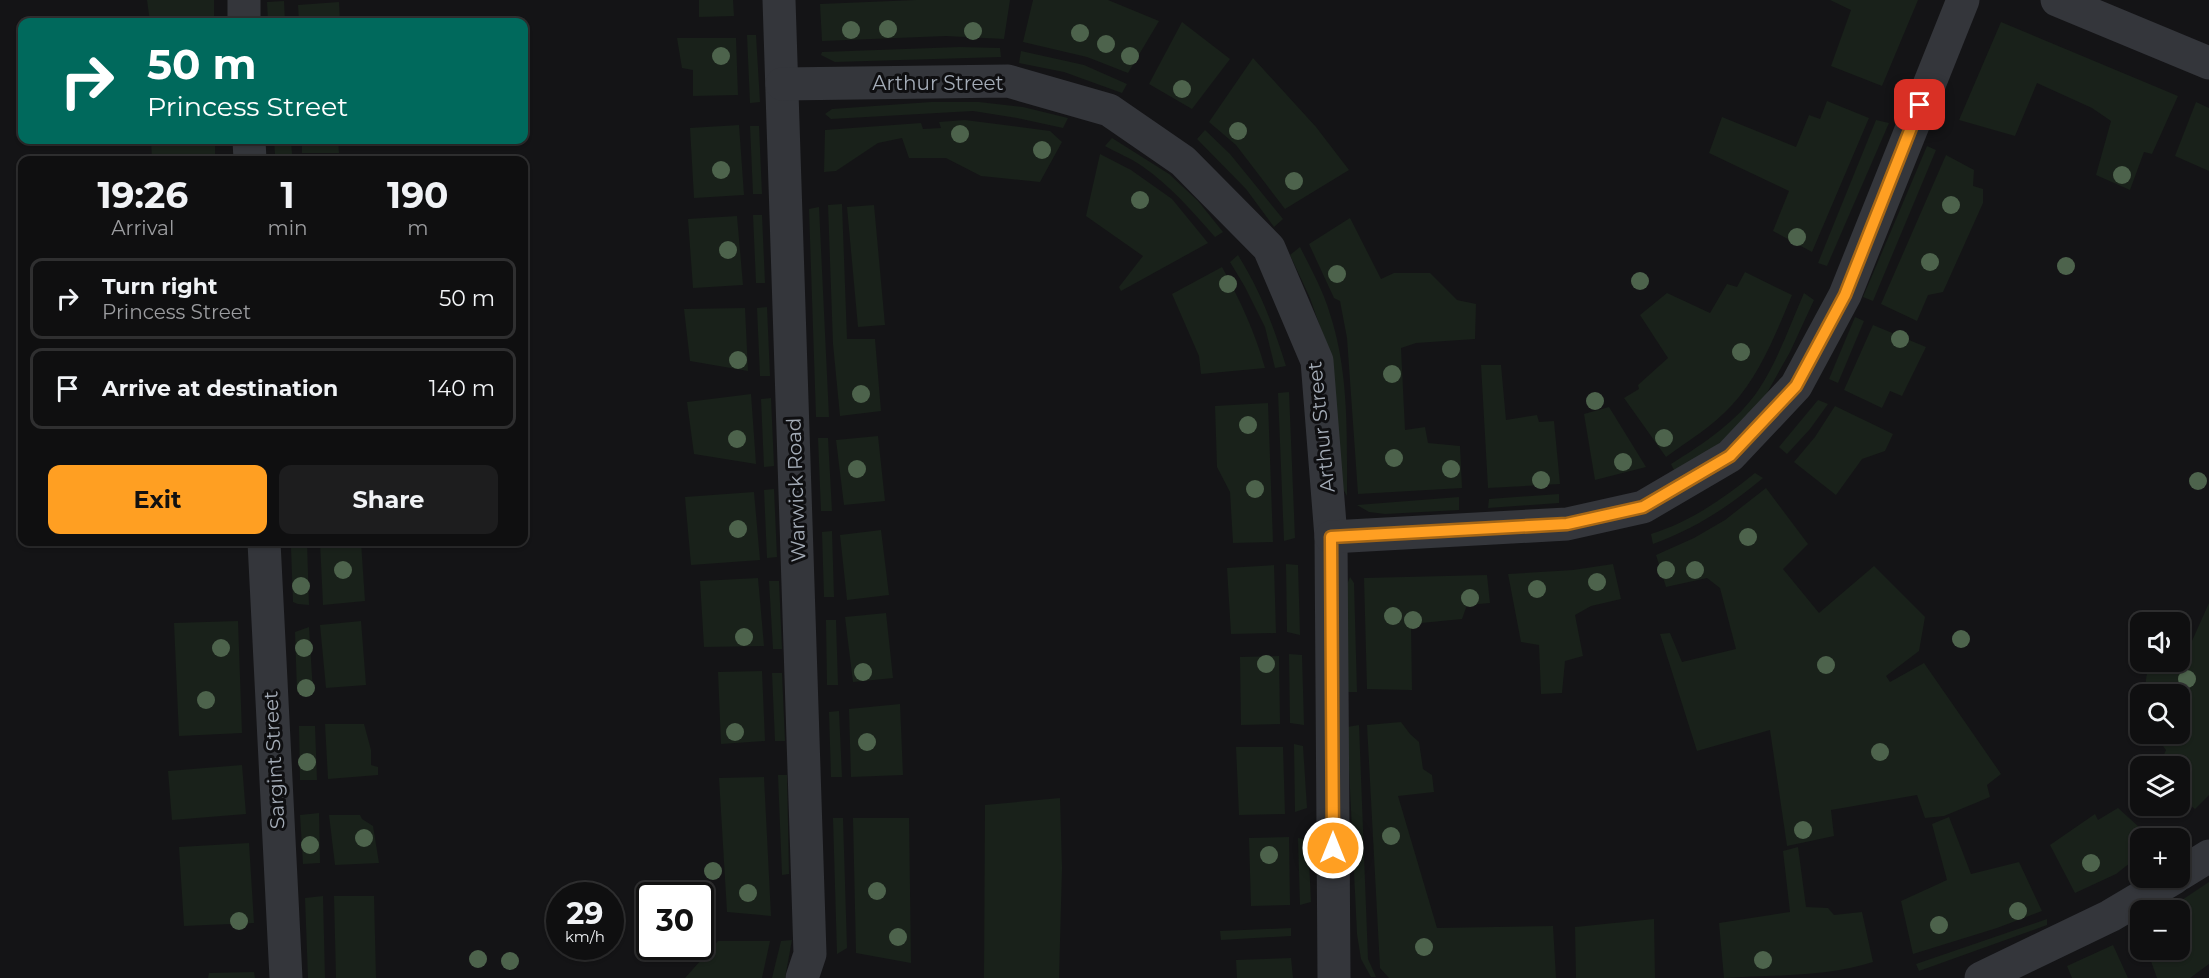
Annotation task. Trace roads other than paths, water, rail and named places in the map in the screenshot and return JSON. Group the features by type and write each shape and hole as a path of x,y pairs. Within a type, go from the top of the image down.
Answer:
{"street":[{"path":"244,0 244,18"},
{"name":"Warwick Road","path":"779,0 810,954 802,978"},
{"path":"1331,537 1567,524 1643,507 1730,456 1796,386 1845,295 1963,0"},
{"path":"2057,0 2209,63"},
{"name":"Arthur Street","path":"782,84 1008,81 1109,110 1183,161 1269,248 1317,361 1331,537 1334,978"},
{"name":"Sargint Street","path":"264,546 286,978"},
{"path":"2190,868 2209,856"},
{"path":"1981,978 2110,916 2157,888"}]}
